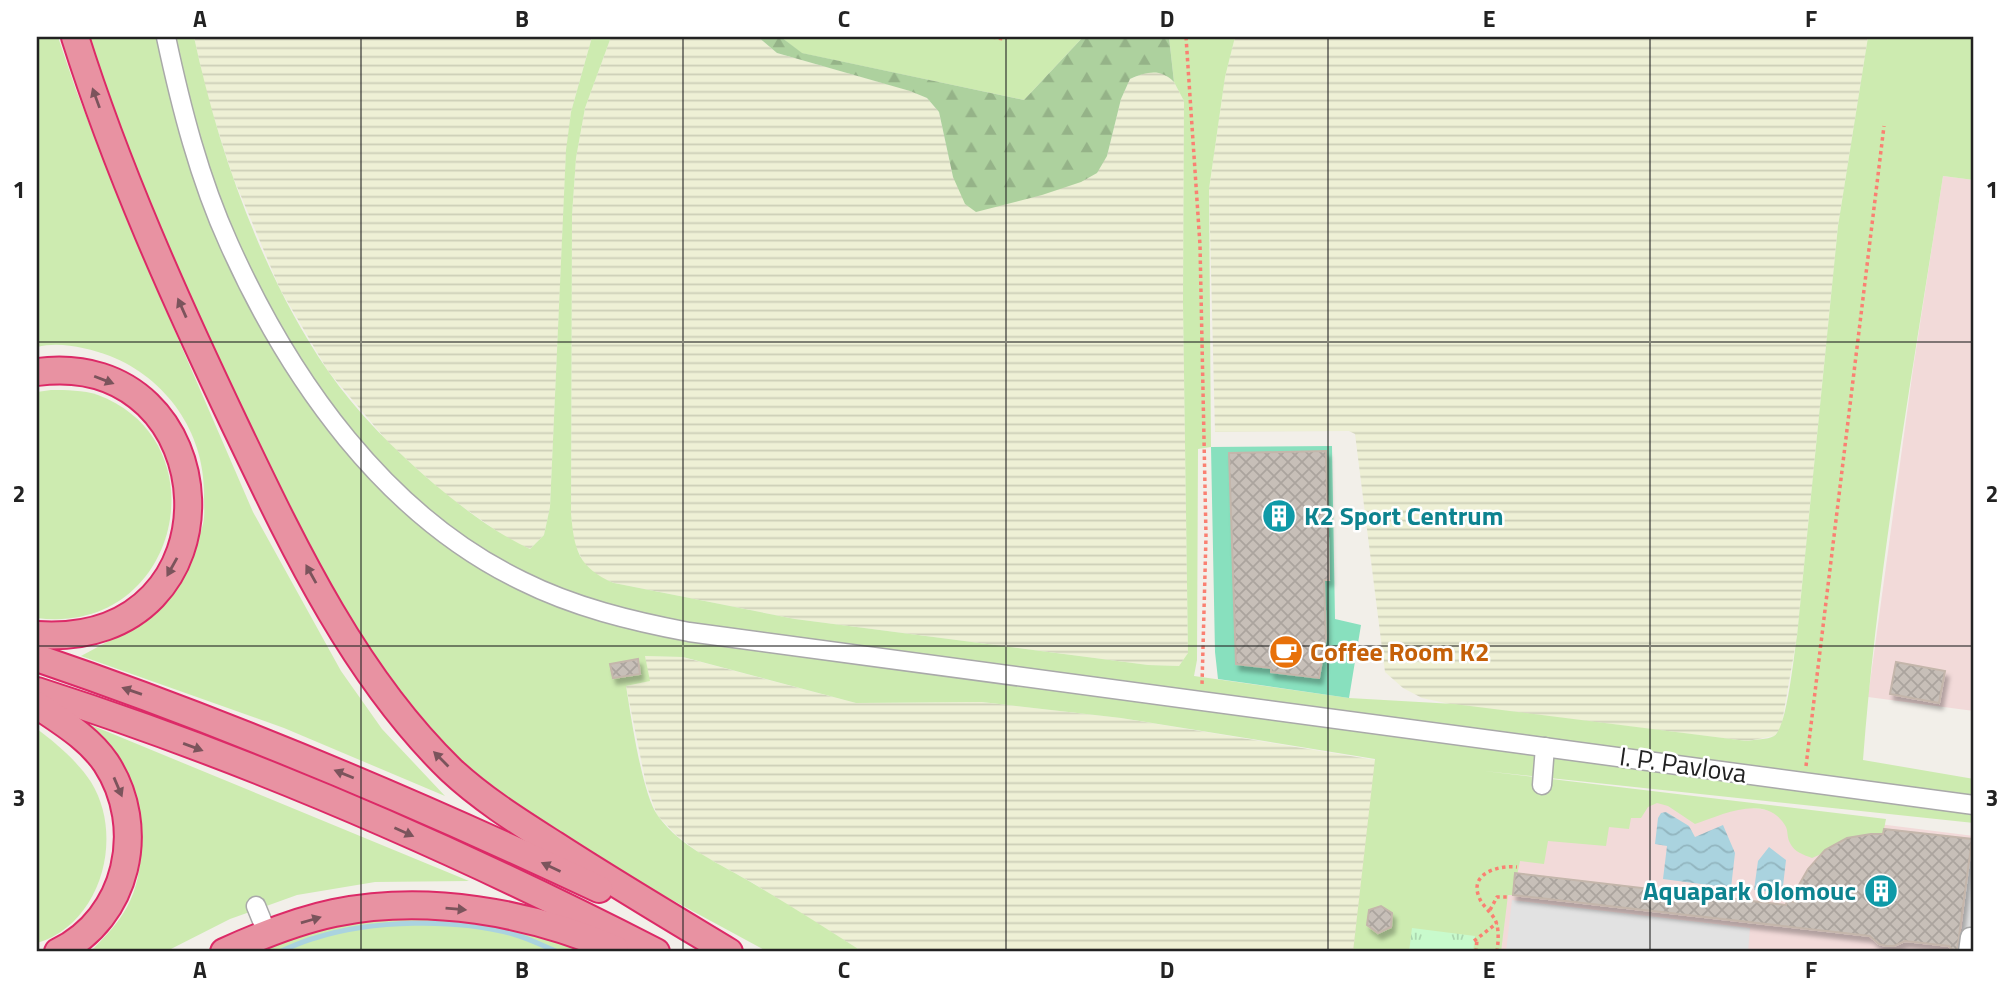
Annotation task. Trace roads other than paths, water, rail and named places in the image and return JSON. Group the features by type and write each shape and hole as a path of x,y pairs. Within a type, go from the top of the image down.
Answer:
{"highway":[{"path":"75,37 126,179 209,371 292,539 378,688 432,750 485,798 583,863 729,952"},
{"path":"37,372 58,370 88,374 118,385 141,401 163,424 176,444 184,465 190,497 187,531 181,548 171,571 149,599 121,620 96,630 70,635 37,635"},
{"path":"37,658 215,722 360,780 615,897 722,952"},
{"path":"37,691 203,750 350,809 473,863 656,952"},
{"path":"37,705 79,734 106,764 121,794 128,827 126,862 115,895 93,926 58,952"},
{"path":"224,952 267,933 334,913 388,906 448,908 501,914 556,927 622,952"}],"street":[{"name":"I. P. Pavlova","path":"166,37 179,97 205,182 229,244 280,343 331,418 360,454 410,506 436,528 520,581 557,597 640,622 742,639 1974,805"},
{"path":"1542,785 1545,747"},
{"path":"256,906 267,933"}],"water":[{"path":"1666,812 1689,826 1695,837 1723,825 1735,853 1731,888 1663,879 1667,846 1655,844 1658,818 1661,813"},
{"path":"1769,847 1786,860 1783,886 1796,888 1796,895 1754,890 1758,861"}],"waterway":[{"path":"279,952 337,932 414,923 490,929 519,936 558,952"}],"place":[{"name":"K2 Sport Centrum","path":"1279,516"},
{"name":"Coffee Room K2","path":"1286,652"},
{"name":"Aquapark Olomouc","path":"1881,891"}]}
